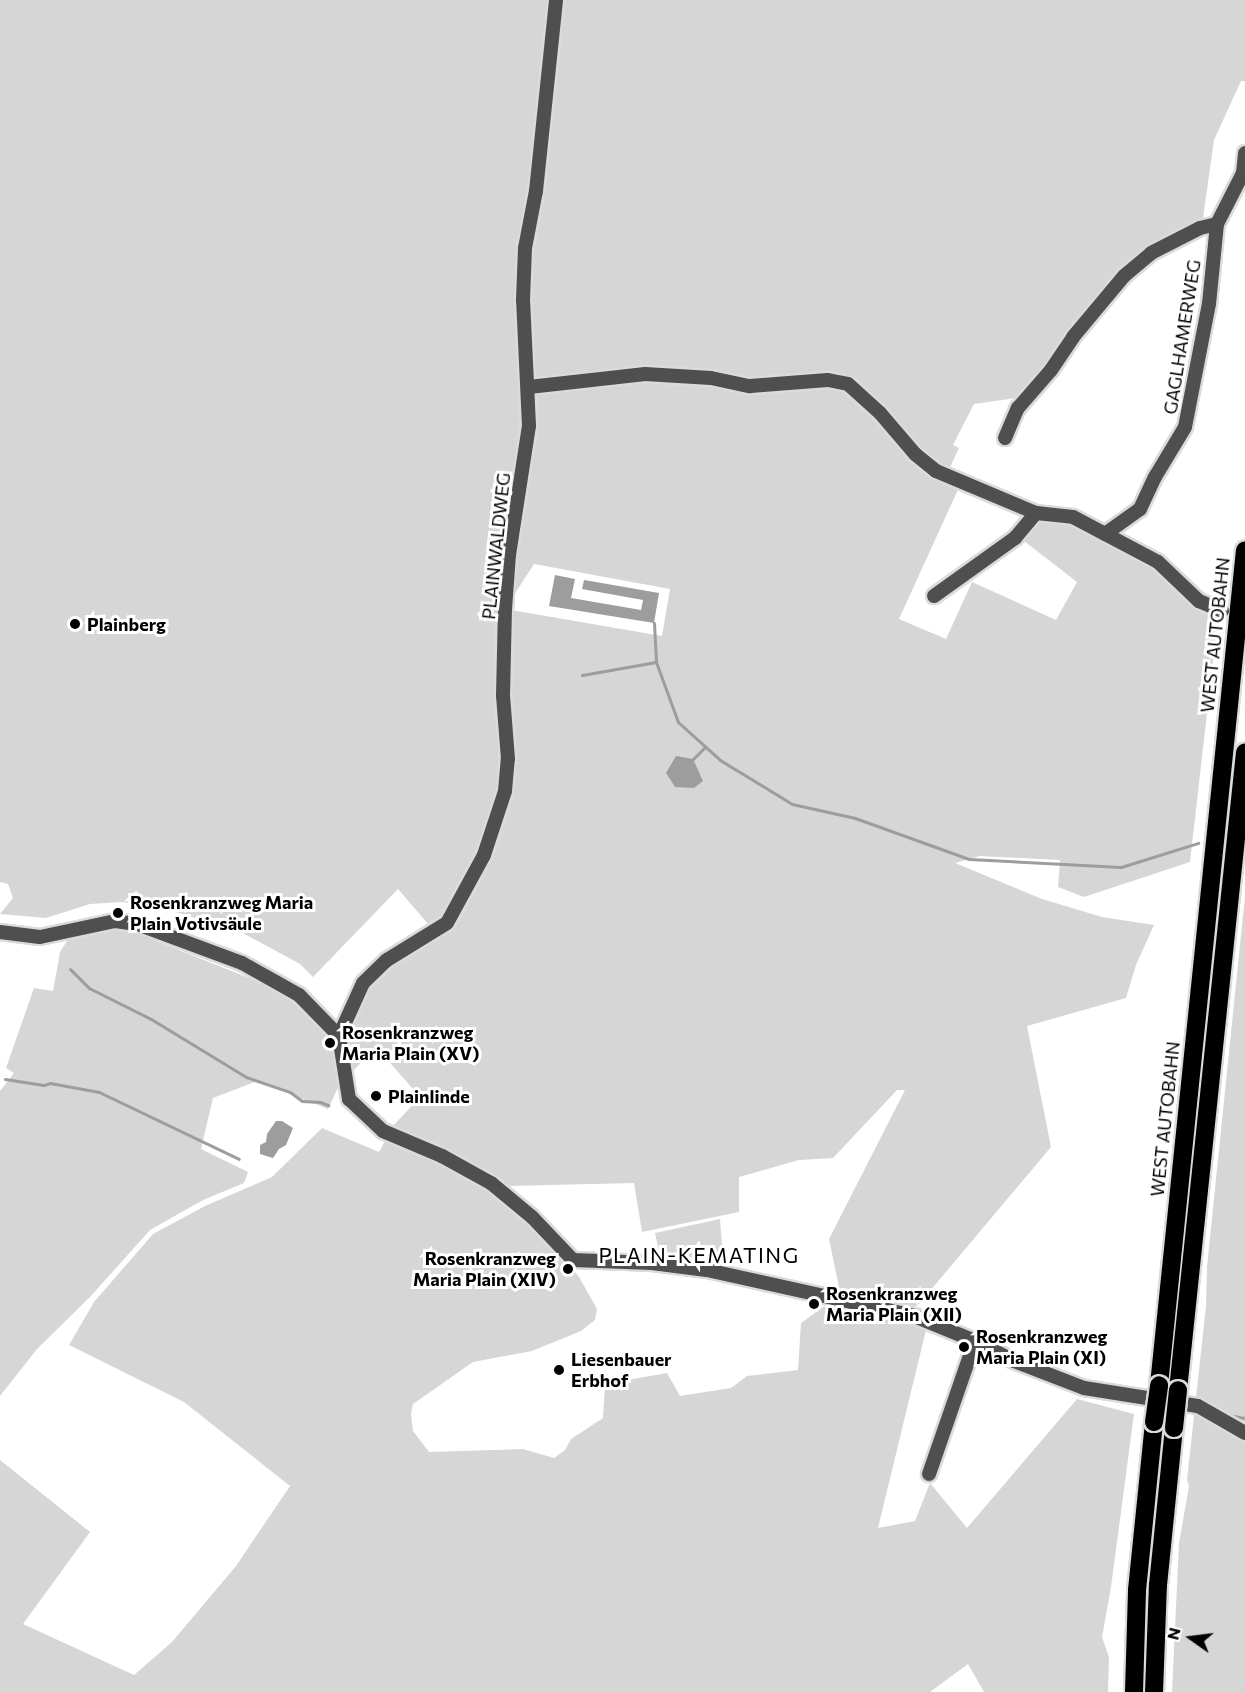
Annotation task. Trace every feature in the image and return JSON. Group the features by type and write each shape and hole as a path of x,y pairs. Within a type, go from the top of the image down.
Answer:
{"highway":[{"name":"WEST AUTOBAHN","path":"1134,1692 1137,1590 1245,550"},
{"path":"1154,1692 1158,1595 1174,1428 1245,753"}],"street":[{"name":"PLAINWALDWEG","path":"339,1036 363,983 387,960 447,923 484,855 505,791 508,759 503,696 505,609 509,555 529,426 529,387 523,300 525,248 536,191 556,0"},
{"name":"GAGLHAMERWEG","path":"1105,534 1140,509 1155,477 1185,427 1209,304 1217,224 1243,173 1245,153"},
{"name":"GAGLHAMERWEG","path":"1005,438 1018,408 1051,370 1073,337 1125,276 1151,253 1200,228 1217,224"},
{"path":"529,387 645,374 711,378 750,386 828,380 848,384 880,413 915,454 936,471 1036,513 1073,517 1158,562 1199,601 1222,611"},
{"path":"934,596 1015,538 1036,513"},
{"path":"0,932 40,938 115,921 153,928 242,963 299,995 339,1036 345,1087 349,1099 357,1107 383,1131 442,1156 491,1183 532,1217 573,1260 652,1263 716,1272 914,1316 975,1341 1014,1361 1084,1388 1198,1406 1245,1433"},
{"path":"929,1474 975,1341"}],"shaded area":[{"path":"0,0 1245,0 1245,81 1241,81 1214,140 1203,218 1130,263 1016,398 974,404 953,445 959,448 946,476 961,483 899,619 946,639 972,582 1056,620 1077,582 1024,541 1043,519 1071,522 1131,553 1163,573 1196,609 1218,617 1190,862 1084,897 1058,887 1060,860 980,856 955,863 1042,899 1102,917 1154,925 1136,965 1126,998 1027,1026 1051,1147 919,1304 911,1309 840,1292 829,1239 905,1090 897,1090 833,1158 799,1160 739,1177 739,1212 642,1232 634,1183 505,1186 525,1219 562,1255 579,1277 597,1309 595,1320 581,1331 532,1351 473,1362 413,1404 411,1414 413,1431 429,1452 523,1449 554,1458 565,1450 571,1439 603,1418 605,1384 667,1373 680,1396 731,1388 747,1376 798,1370 801,1323 823,1307 845,1306 900,1320 926,1330 878,1528 915,1521 930,1483 967,1528 1077,1399 1134,1414 1111,1587 1102,1637 1109,1657 1108,1692 984,1692 968,1664 930,1692 0,1692 0,1460 90,1532 23,1624 134,1675 172,1642 236,1566 290,1486 184,1402 69,1345 94,1302 153,1234 205,1206 272,1177 322,1128 379,1152 393,1126 420,1097 376,1047 350,1074 346,1049 350,1023 362,993 386,966 445,923 429,925 398,889 313,977 300,964 239,931 172,911 123,902 90,904 46,918 0,914 13,898 8,884 0,882","holes":["534,564 670,589 662,636 505,609"]},
{"path":"555,575 575,579 571,598 641,610 643,600 582,589 584,580 659,593 654,623 549,606"},
{"path":"676,756 693,759 703,781 694,788 675,787 666,773"},
{"path":"1245,896 1245,1692 1172,1692 1179,1543 1189,1486 1187,1480 1206,1306 1207,1267"},
{"path":"109,929 136,933 289,994 312,1014 330,1039 341,1081 328,1109 257,1081 213,1098 201,1149 248,1172 244,1183 203,1200 150,1230 90,1297 37,1349 0,1396 0,1091 14,1073 6,1068 34,988 53,991 60,952 67,941 84,933"},
{"path":"276,1121 282,1121 293,1128 286,1145 279,1149 273,1158 260,1154 260,1145 266,1142 267,1134"},
{"path":"720,1219 723,1259 660,1256 655,1233"}],"waterway":[{"path":"654,623 656,662 678,722 720,760 792,804 855,818 969,859 1121,867 1198,843"},
{"path":"582,675 656,662"},
{"path":"693,759 705,747"},
{"path":"70,969 89,988 151,1019 246,1077 290,1092 302,1101 328,1105"},
{"path":"5,1079 44,1085 50,1083 99,1092 239,1159"},
{"path":"1212,1406 1228,1415 1245,1418"}],"place":[{"name":"Plainberg","path":"75,624"},
{"name":"Rosenkranzweg Maria Plain Votivsäule","path":"118,913"},
{"name":"Rosenkranzweg Maria Plain (XV)","path":"330,1043"},
{"name":"Plainlinde","path":"376,1096"},
{"name":"Rosenkranzweg Maria Plain (XIV)","path":"568,1269"},
{"name":"Rosenkranzweg Maria Plain (XII)","path":"814,1304"},
{"name":"Rosenkranzweg Maria Plain (XI)","path":"964,1347"},
{"name":"Liesenbauer Erbhof","path":"559,1370"}],"district":[{"name":"PLAIN-KEMATING","path":"699,1255"}]}
